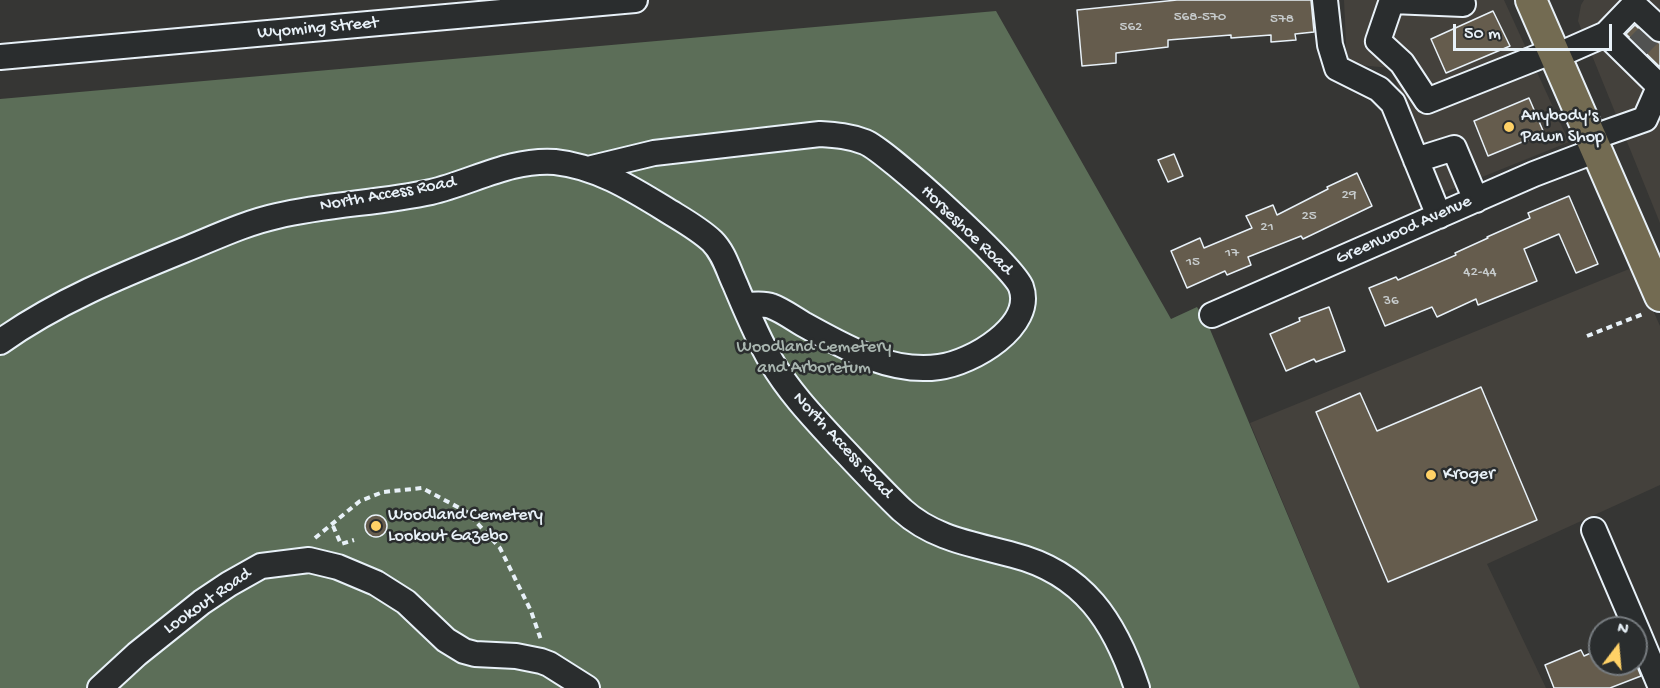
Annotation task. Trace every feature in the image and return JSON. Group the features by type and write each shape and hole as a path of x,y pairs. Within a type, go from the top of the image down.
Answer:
{"main road":[{"path":"1531,0 1594,144 1656,304"}],"street":[{"name":"Wyoming Street","path":"0,57 635,0"},
{"path":"1325,0 1330,45 1337,68 1379,89 1393,103 1439,216"},
{"path":"1463,4 1392,0 1378,41 1402,63 1428,101 1555,53 1634,5 1657,28"},
{"path":"1616,18 1630,53 1660,86"},
{"name":"Greenwood Avenue","path":"1212,315 1476,200 1645,119 1660,86"},
{"name":"Horseshoe Road","path":"588,169 654,153 820,134 847,136 867,143 903,171 1010,269 1021,287 1024,306 1018,320 985,349 941,367 918,368 897,366 855,353 769,305 744,305"},
{"path":"1416,160 1454,148 1476,200"},
{"name":"North Access Road","path":"0,342 34,318 65,302 147,265 239,228 273,217 315,208 432,191 508,166 552,162 588,169 631,188 705,235 718,247 760,341 786,384 816,421 913,519 941,536 1032,561 1068,581 1095,603 1123,651 1137,688"},
{"path":"1594,530 1631,616"},
{"name":"Lookout Road","path":"100,688 137,654 202,602 229,584 261,566 309,560 376,583 406,602 446,640 464,651 475,654 516,656 549,663 587,688"},
{"path":"1648,656 1660,685"}],"path":[{"path":"1587,336 1656,304"},
{"path":"294,562 306,544 333,526 360,501 383,492 422,488 467,512 500,548 531,611 549,663"},
{"path":"333,526 340,544 354,540"}],"shaded area":[{"path":"1344,0 1504,0 1569,142 1440,194 1391,68 1347,64"},
{"path":"1584,0 1660,0 1660,223 1578,21"},
{"path":"1634,267 1660,326 1660,485 1487,564 1546,688 1360,688 1250,423"}],"green space":[{"name":"Woodland Cemetery and Arboretum","path":"996,11 1171,319 1197,307 1209,327 1360,688 0,688 0,99"}],"building":[{"path":"1177,0 1311,0 1314,32 1295,34 1296,40 1271,42 1271,35 1231,38 1231,35 1168,40 1168,47 1116,53 1116,63 1082,66 1077,10"},
{"path":"1493,11 1510,46 1446,73 1431,39"},
{"path":"1635,25 1651,40 1660,43 1660,67 1626,34"},
{"name":"Anybody's Pawn Shop","path":"1529,98 1544,133 1488,156 1474,121"},
{"path":"1174,154 1183,176 1168,182 1158,160"},
{"path":"1357,173 1372,206 1303,239 1301,236 1248,257 1251,265 1227,275 1225,271 1187,288 1171,251 1200,238 1204,248 1252,228 1246,216 1273,205 1277,215"},
{"path":"1569,196 1598,264 1576,273 1559,234 1524,249 1537,281 1478,305 1476,299 1437,317 1432,307 1385,326 1369,288 1396,277 1398,280 1456,255 1455,253 1487,237 1530,218 1528,213"},
{"path":"1329,307 1345,351 1316,362 1314,359 1286,371 1270,334 1300,321 1299,318"},
{"name":"Kroger","path":"1481,387 1537,520 1388,582 1316,412 1360,393 1377,431"},
{"name":"Woodland Cemetery Lookout Gazebo","path":"376,515 384,518 387,526 384,534 376,537 368,534 365,526 368,518"},
{"path":"1581,650 1584,656 1588,654 1588,676 1641,676 1610,688 1554,688 1545,665"}],"tunnel":[{"path":"1633,51 1655,29"}],"place":[{"name":"Anybody's Pawn Shop","path":"1509,127"},
{"name":"Kroger","path":"1431,475"},
{"name":"Woodland Cemetery Lookout Gazebo","path":"376,526"}]}
